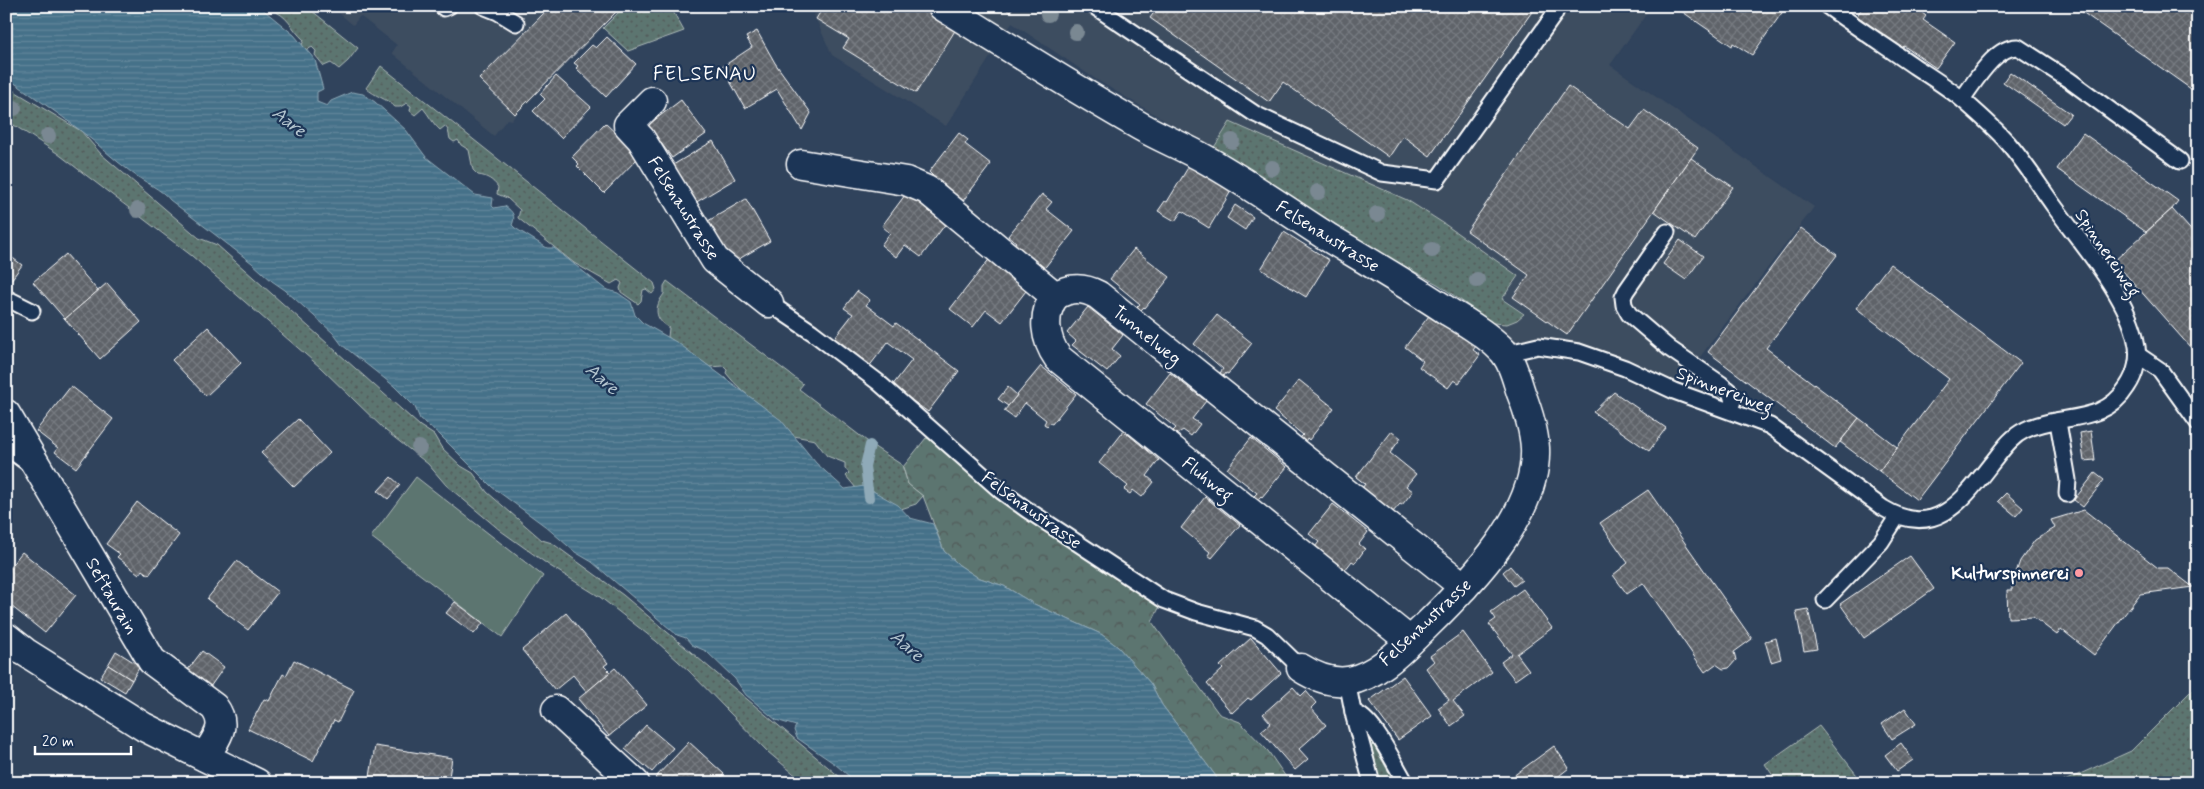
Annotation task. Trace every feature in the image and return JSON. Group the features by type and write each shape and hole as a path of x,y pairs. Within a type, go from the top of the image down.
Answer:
{"street":[{"name":"Felsenaustrasse","path":"942,6 1141,127 1206,160 1329,238 1403,282 1465,322 1500,348 1508,358 1526,407 1533,431 1535,448 1533,473 1508,531 1497,549 1464,587 1410,641 1369,673 1347,681 1321,678 1300,668"},
{"name":"Felsenaustrasse","path":"652,101 628,125 641,139 715,260 769,303"},
{"path":"801,164 906,181 918,185 927,190 1056,296"},
{"name":"Tunnelweg","path":"1056,296 1064,290 1072,289 1088,290 1098,295 1464,587"},
{"name":"Fluhweg","path":"1056,296 1048,310 1046,329 1052,349 1058,358 1410,641"},
{"name":"Seftaurain","path":"6,414 152,661 214,707 219,714 222,722 221,730 205,757"},
{"path":"6,636 25,652 144,727 257,783"},
{"path":"556,710 635,783"}],"lane":[{"path":"442,6 444,8 449,6"},
{"path":"483,6 498,12 516,23"},
{"path":"1094,6 1255,114 1382,173 1437,180 1554,15 1558,6"},
{"name":"Spinnereiweg","path":"1508,358 1517,351 1538,346 1579,352 1624,368 1674,391 1770,426 1897,517 1908,520 1924,520 1940,516 1950,510 1970,491 2015,436 2034,426 2093,414 2117,399 2132,380 2138,355 2131,324 2102,272 2009,144 1962,99 1827,6"},
{"path":"1962,99 1984,70 2002,51 2011,46 2018,47 2062,75 2180,162"},
{"path":"1667,232 1626,291 1623,297 1624,305 1629,314 1644,328 1725,388 1733,401 1730,410"},
{"path":"6,298 32,311"},
{"name":"Felsenaustrasse","path":"769,303 812,332 878,382 1001,491 1039,518 1164,600 1196,612 1255,628 1267,635 1300,668"},
{"path":"2138,355 2160,370 2198,423"},
{"path":"2058,422 2068,480 2067,494"},
{"path":"6,447 40,472"},
{"path":"1825,600 1880,542 1897,517"},
{"path":"1347,681 1353,712 1372,783"},
{"path":"1353,712 1359,714 1374,730 1406,783"}],"shaded area":[{"path":"331,6 623,7 511,120 507,119 494,136 392,53 397,45 360,16 353,25"},
{"path":"820,6 1652,6 1610,65 1814,207 1674,391 1580,350 1517,350 1493,323 1499,324 1524,313 1309,159 1230,122 1213,149 1097,80 1012,23 946,126 832,55 814,15"}],"green space":[{"path":"267,6 306,6 358,48 339,69 331,63 324,66 315,55 316,51 312,47 307,50 302,45 304,40 285,18 270,10"},
{"path":"622,6 670,6 684,31 628,51 603,28 623,8"},
{"path":"381,66 654,283 656,289 652,294 646,289 643,290 641,301 638,304 621,292 622,283 618,280 611,284 574,263 518,218 520,210 507,198 497,194 498,187 492,180 478,175 473,170 469,150 461,145 458,140 454,142 450,139 445,126 440,130 423,108 415,115 410,111 411,106 407,103 400,107 395,107 366,88"},
{"path":"6,86 81,131 101,154 199,238 217,245 420,426 434,435 441,447 461,466 473,473 487,492 542,540 552,543 623,595 847,783 805,783 768,752 689,671 656,641 600,597 550,566 501,531 446,485 428,464 386,431 320,367 192,256 57,153 6,120"},
{"path":"1230,122 1407,200 1443,223 1518,276 1502,299 1524,314 1517,320 1507,324 1493,323 1439,285 1390,258 1213,149"},
{"path":"667,281 803,384 799,389 876,448 902,465 908,484 923,496 916,504 901,509 873,491 871,485 856,488 846,476 849,473 845,468 845,463 827,456 815,440 794,436 734,382 723,366 710,367 668,337 669,328 660,321 657,312 658,304 664,294 664,286"},
{"path":"926,438 939,441 1163,600 1152,622 1219,714 1240,722 1268,751 1290,783 1219,783 1162,705 1151,684 1118,647 1101,634 1034,604 1004,586 977,577 959,565 944,551 923,496 908,484 903,467"},
{"path":"416,477 543,576 502,637 371,537"},
{"path":"2198,684 2198,783 2060,783 2131,751"},
{"path":"1819,726 1863,783 1778,783 1765,764"},
{"path":"1368,736 1395,783 1379,783 1366,739"}],"water":[{"name":"Aare","path":"6,6 260,7 294,35 315,60 323,89 317,92 317,102 327,106 331,101 352,92 363,94 375,102 406,130 426,157 475,195 493,198 492,206 494,208 505,206 508,208 513,214 512,225 515,228 547,248 554,248 605,289 618,293 631,302 635,315 643,323 678,343 781,420 816,463 845,489 871,485 873,491 898,505 910,518 933,524 944,551 959,565 977,577 1004,586 1034,604 1101,634 1118,647 1151,684 1162,705 1219,783 857,783 835,764 797,738 794,730 796,726 776,720 746,695 735,679 706,651 692,645 686,638 677,635 592,562 575,552 545,526 492,487 439,434 420,419 415,407 394,386 342,345 333,333 285,290 167,196 118,162 72,124 6,77"}],"building":[{"path":"551,6 612,6 617,11 515,114 479,79"},
{"path":"690,6 700,6 693,11"},
{"path":"824,6 918,6 956,29 916,93 843,48 849,39 816,19"},
{"path":"1002,6 1014,6 1010,12"},
{"path":"1159,6 1536,6 1430,156 1403,136 1389,157 1283,82 1269,102 1150,18"},
{"path":"1674,6 1786,7 1752,55 1733,43 1732,46"},
{"path":"1863,6 1925,6 1921,12 1926,16 1923,20 1955,42 1936,68 1904,46 1902,48 1857,16"},
{"path":"2080,6 2184,6 2198,16 2198,94 2078,9"},
{"path":"757,31 775,63 811,113 802,130 777,89 745,108 722,67 752,47 746,37"},
{"path":"607,37 636,64 606,97 576,68 578,66 574,63 592,45 596,48"},
{"path":"2010,72 2071,114 2063,124 2003,82"},
{"path":"556,76 591,107 561,138 533,111 545,99 540,94"},
{"path":"1568,86 1630,129 1644,110 1698,148 1567,335 1513,297 1529,275 1467,231"},
{"path":"681,100 706,134 672,158 648,125"},
{"path":"605,123 640,156 604,193 577,166 579,164 572,157"},
{"path":"959,133 968,140 965,144 991,164 962,202 931,179 933,176 929,172"},
{"path":"2083,133 2178,201 2172,209 2146,232 2057,169"},
{"path":"713,141 735,179 690,206 668,168"},
{"path":"1691,158 1733,187 1695,240 1654,211"},
{"path":"1189,166 1231,191 1209,228 1182,211 1175,221 1158,211 1165,201 1167,202"},
{"path":"908,191 947,222 921,257 905,245 896,257 881,245 890,233 882,226"},
{"path":"1042,194 1052,202 1046,209 1074,231 1042,271 1012,247 1016,242 1008,236"},
{"path":"746,199 770,241 725,267 701,225"},
{"path":"1235,205 1253,217 1245,230 1227,218"},
{"path":"2172,209 2198,238 2198,356 2114,261"},
{"path":"1801,228 1837,255 1766,348 1859,418 1835,448 1708,352"},
{"path":"1284,232 1329,260 1306,297 1261,269"},
{"path":"1680,240 1703,256 1686,280 1663,264"},
{"path":"1134,249 1170,277 1145,308 1141,310 1137,307 1140,304 1110,279"},
{"path":"6,253 22,265 6,287"},
{"path":"66,254 98,291 65,319 33,282"},
{"path":"991,257 1029,287 1002,322 986,310 973,327 950,309"},
{"path":"1890,264 2021,363 1917,500 1879,471 1949,379 1856,308"},
{"path":"107,283 141,322 100,359 65,319"},
{"path":"857,291 870,300 866,305 894,326 896,323 959,371 928,412 892,386 912,360 888,342 868,368 832,341 853,314 844,308"},
{"path":"1088,307 1123,335 1112,349 1120,356 1107,372 1072,345 1076,341 1067,333"},
{"path":"1432,312 1476,346 1473,350 1480,355 1459,383 1454,380 1448,388 1419,367 1423,361 1405,347"},
{"path":"1217,315 1252,343 1228,374 1226,373 1224,376 1220,373 1223,369 1194,344"},
{"path":"208,327 241,363 206,396 172,360"},
{"path":"1041,366 1076,394 1052,424 1050,423 1047,426 1044,424 1046,420 1025,403 1014,418 1004,411"},
{"path":"1170,373 1206,401 1192,419 1200,424 1191,436 1183,430 1177,434 1173,431 1176,428 1146,404"},
{"path":"1299,380 1334,408 1309,440 1307,438 1305,442 1300,438 1303,435 1274,411"},
{"path":"71,386 113,419 76,468 55,452 58,448 36,431"},
{"path":"1008,387 1017,395 1008,406 998,399"},
{"path":"1614,392 1666,428 1649,451 1593,412"},
{"path":"1859,418 1897,447 1879,471 1840,442"},
{"path":"298,419 330,453 294,487 261,453"},
{"path":"1124,431 1159,460 1147,476 1154,482 1142,497 1133,490 1130,494 1124,490 1128,486 1099,463"},
{"path":"1392,431 1401,438 1390,453 1416,474 1406,486 1413,491 1402,505 1400,504 1392,513 1362,488 1365,484 1356,477"},
{"path":"2091,431 2095,460 2084,461 2080,433"},
{"path":"1251,438 1287,467 1262,497 1258,499 1254,496 1257,493 1227,469"},
{"path":"2095,473 2104,480 2083,507 2074,500"},
{"path":"391,477 400,485 388,499 378,491"},
{"path":"1648,490 1752,639 1734,652 1736,660 1729,668 1723,669 1716,664 1705,672 1643,583 1627,594 1613,575 1628,563 1600,523"},
{"path":"2006,493 2023,508 2016,516 1998,501"},
{"path":"1205,497 1240,525 1212,558 1208,555 1210,552 1181,528"},
{"path":"137,502 179,535 149,575 142,570 139,574 117,557 120,554 106,544"},
{"path":"1333,504 1368,532 1359,544 1365,549 1355,563 1352,561 1345,570 1315,547 1319,542 1309,534"},
{"path":"2084,510 2158,568 2168,568 2193,587 2140,594 2094,655 2061,629 2057,635 2033,617 2008,618 2007,590 2012,590 2012,584 2020,561 2035,540 2055,528 2051,520"},
{"path":"22,552 76,595 45,633 6,602 6,597 11,591 6,587 6,572"},
{"path":"1910,556 1934,589 1864,638 1840,604"},
{"path":"237,561 278,592 248,630 207,599"},
{"path":"1510,566 1522,580 1514,586 1503,572"},
{"path":"1523,589 1552,628 1517,654 1529,670 1515,680 1501,662 1512,654 1489,624 1496,619 1491,612"},
{"path":"455,602 483,623 474,634 446,613"},
{"path":"1808,609 1817,649 1804,651 1796,611"},
{"path":"566,613 608,663 604,666 610,672 587,692 573,675 555,690 522,650"},
{"path":"1463,632 1492,672 1453,701 1465,716 1451,726 1438,708 1449,700 1426,668 1434,661 1430,656"},
{"path":"1251,638 1281,673 1251,700 1248,698 1232,713 1207,684 1223,669 1220,666"},
{"path":"1776,638 1781,659 1771,662 1765,641"},
{"path":"116,651 140,666 132,680 108,665"},
{"path":"202,651 224,667 210,687 187,671"},
{"path":"294,660 354,690 338,722 334,720 313,761 248,729 264,699 269,701 283,674 286,676"},
{"path":"108,665 132,680 125,692 100,677"},
{"path":"615,668 647,705 609,736 578,699"},
{"path":"1403,676 1432,716 1398,740 1369,701"},
{"path":"1293,687 1301,696 1306,691 1316,703 1311,708 1326,725 1299,749 1308,759 1295,770 1261,731 1271,723 1263,714"},
{"path":"1905,708 1916,724 1892,739 1882,724"},
{"path":"646,725 673,748 652,772 625,749"},
{"path":"689,742 724,774 716,783 661,783 655,778"},
{"path":"1901,743 1913,760 1897,771 1885,755"},
{"path":"375,746 452,758 448,783 369,783"},
{"path":"1554,746 1569,768 1550,783 1512,783 1509,779"}],"waterway":[{"path":"869,498 865,466 870,445"}],"place":[{"name":"Kulturspinnerei","path":"2079,573"}],"district":[{"name":"FELSENAU","path":"705,73"}]}
